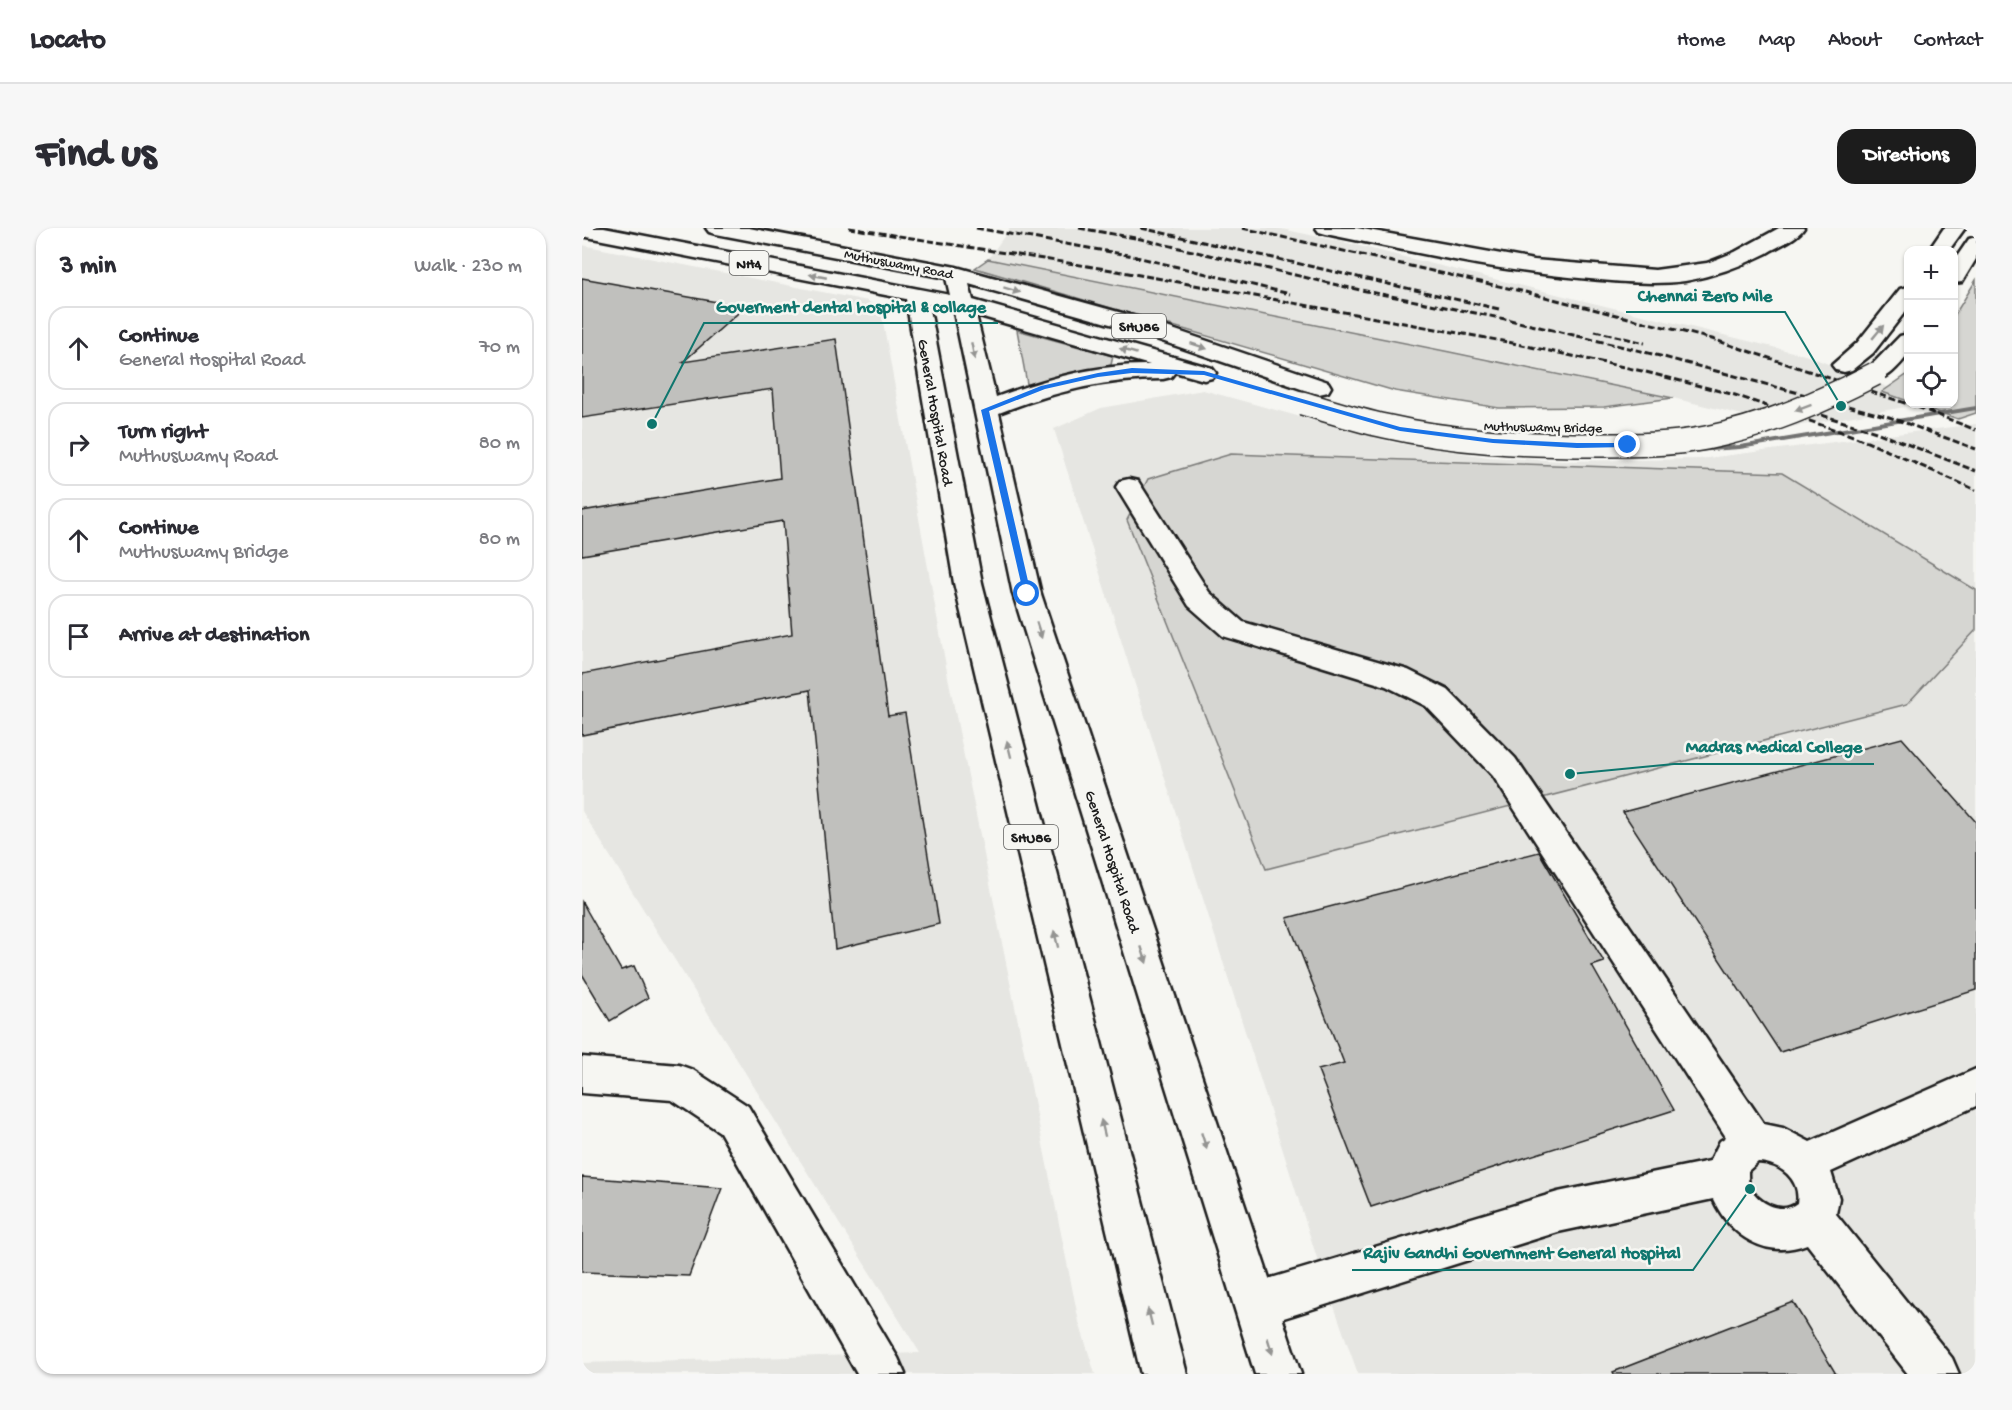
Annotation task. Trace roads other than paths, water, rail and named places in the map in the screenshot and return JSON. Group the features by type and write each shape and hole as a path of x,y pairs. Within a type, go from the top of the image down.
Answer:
{"main road":[{"name":"Muthuswamy Road","path":"716,228 956,273 1132,323 1311,395"},
{"path":"1326,228 1523,266 1582,273 1659,276 1687,274 1734,260 1794,228"},
{"path":"1943,246 1955,228"},
{"name":"Muthuswamy Road","path":"582,230 964,304 1226,380"},
{"path":"1958,270 1976,243"},
{"path":"916,296 956,273"},
{"name":"General Hospital Road","path":"956,273 1027,594 1258,1305 1278,1374"},
{"name":"General Hospital Road","path":"916,296 968,583 1164,1374"},
{"name":"Muthuswamy Bridge","path":"1311,395 1472,424 1532,429 1616,428 1668,424 1731,410 1796,388 1844,365 1865,348 1904,299"},
{"name":"Muthuswamy Bridge","path":"1311,395 1386,426 1457,438 1577,445 1653,444 1719,435 1753,426 1816,403 1875,374 1891,361 1904,346"},
{"name":"Muthuswamy Road","path":"985,410 1043,387 1132,370 1226,380 1311,395"},
{"path":"1129,487 1199,600 1233,629 1396,678 1437,698 1471,731 1504,766 1753,1143"},
{"path":"582,1076 679,1083 734,1119 882,1374"},
{"path":"1805,1164 1976,1087"},
{"path":"1753,1143 1781,1146 1805,1164 1814,1177 1818,1191 1818,1205 1812,1217 1803,1225 1790,1229 1776,1229 1761,1224 1737,1204 1729,1191 1726,1177 1727,1165 1741,1147 1753,1143"},
{"path":"1258,1305 1558,1212 1726,1177"},
{"path":"1812,1217 1936,1374"}],"waterway":[{"path":"1695,450 1740,447 1976,408"}],"railway":[{"path":"849,228 1112,270 1508,342 1642,371 1735,395 1856,437 1976,490"},
{"path":"976,228 1128,255 1290,294"},
{"path":"1079,228 1141,239 1346,287 1510,320 1641,351 1889,417 1976,449"},
{"path":"1141,228 1499,309"},
{"path":"1242,228 1525,292 1712,339 1923,409 1976,430"},
{"path":"1595,331 1645,343"},
{"path":"1793,406 1876,432 1976,471"}],"place":[{"name":"Chennai Zero Mile","path":"1841,406"},
{"name":"Goverment dental hospital & collage","path":"652,424"},
{"name":"Madras Medical College","path":"1570,774"},
{"name":"Rajiv Gandhi Government General Hospital","path":"1750,1189"}]}
